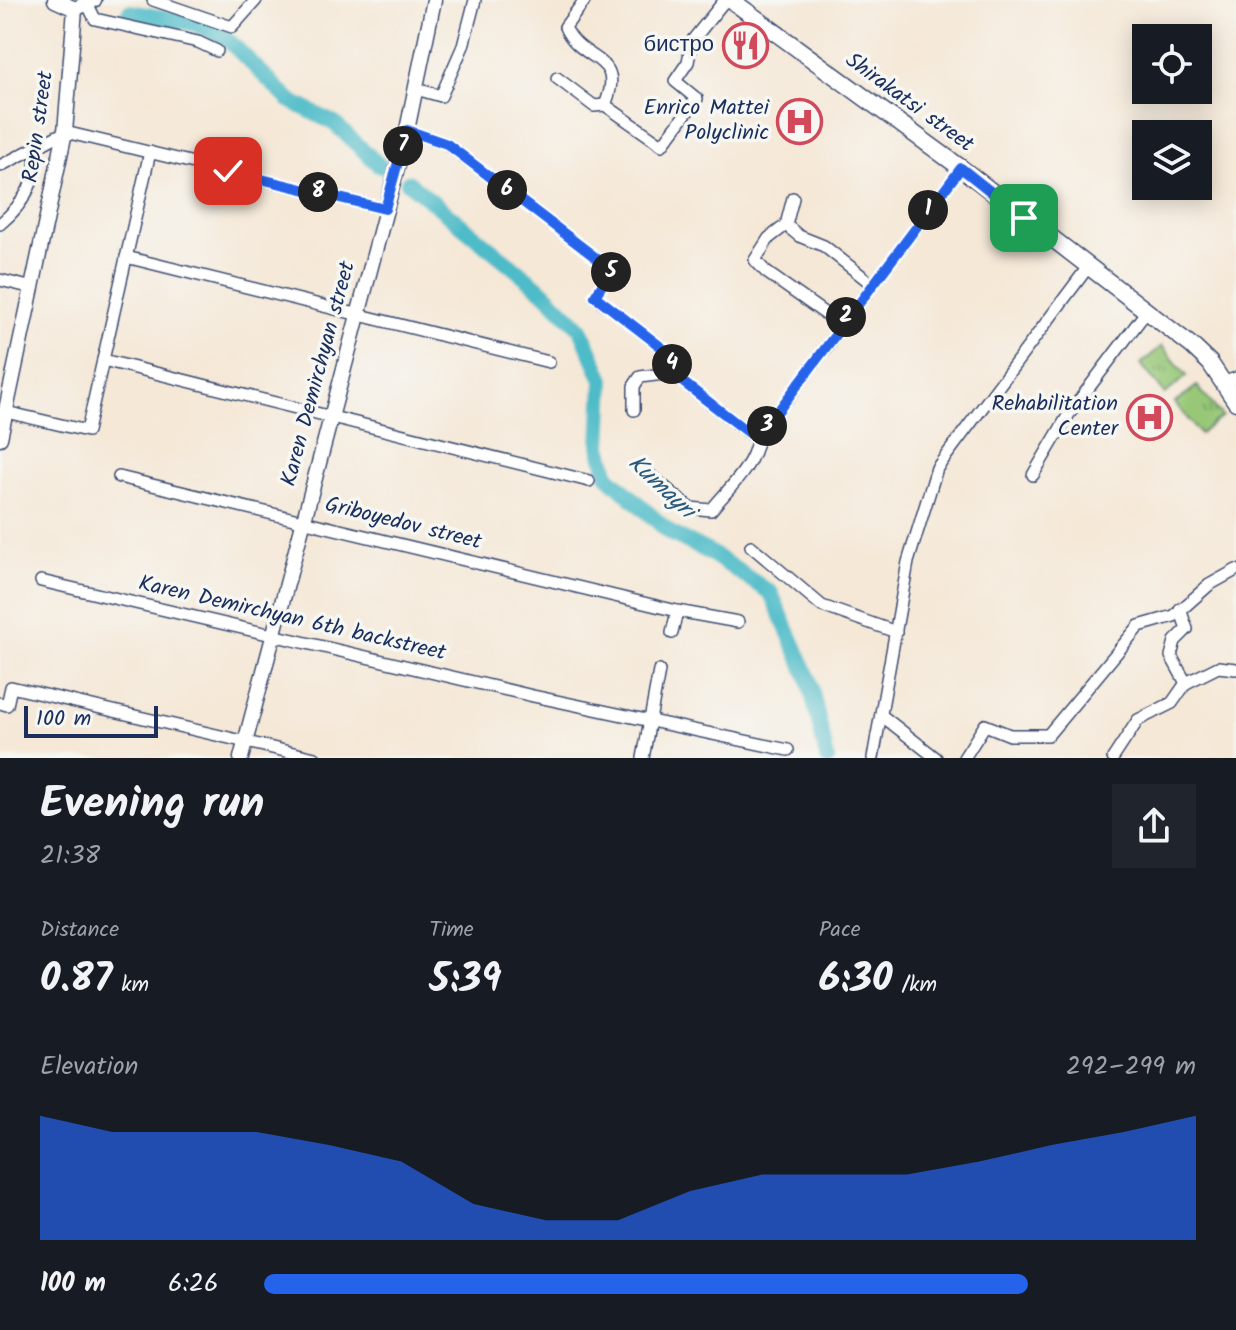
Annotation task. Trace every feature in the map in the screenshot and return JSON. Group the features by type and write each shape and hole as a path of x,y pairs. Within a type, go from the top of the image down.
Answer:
{"main road":[{"name":"Shirakatsi street","path":"731,0 961,168 1192,346 1230,380 1236,402"}],"street":[{"path":"55,0 86,5 95,19 198,42 217,51"},
{"path":"153,0 232,27 256,0"},
{"name":"Karen Demirchyan street","path":"241,758 407,130 434,0"},
{"path":"416,89 441,96 463,46 475,0"},
{"path":"585,0 565,27 570,39 608,68 613,79 605,105"},
{"path":"557,78 594,106 605,105 662,145 697,99 675,81 688,62 692,41 725,0"},
{"name":"Repin street","path":"0,438 65,132 86,5"},
{"path":"407,130 447,144 612,270 595,296 665,350 673,359 671,373"},
{"path":"0,166 65,132 385,209"},
{"path":"0,224 19,208 38,169 35,147"},
{"path":"6,412 87,431 150,152"},
{"path":"650,475 690,508 711,510 744,471 756,450 757,439 961,168"},
{"path":"793,198 786,225 769,238 755,260 766,272 841,325"},
{"path":"786,225 799,236 824,246 872,284"},
{"path":"126,257 549,362"},
{"path":"873,758 908,562 937,468 1088,267"},
{"path":"0,280 33,288"},
{"path":"1033,475 1069,414 1146,312"},
{"path":"103,360 589,481"},
{"path":"634,410 634,386 640,377 671,373 757,439"},
{"name":"Griboyedov street","path":"119,477 677,611 738,622"},
{"path":"751,546 822,606 896,632"},
{"path":"964,758 985,725 1010,735 1048,735 1139,626 1174,616 1236,570"},
{"name":"Karen Demirchyan 6th backstreet","path":"41,581 533,696 788,750"},
{"path":"1180,609 1187,629 1175,641 1171,656 1186,683"},
{"path":"672,633 677,611"},
{"path":"1113,758 1138,720 1172,703 1186,683 1218,667 1236,669"},
{"path":"643,758 649,739 649,719 659,671"},
{"path":"0,703 7,705 11,687 315,758"},
{"path":"881,715 936,758"}],"green space":[{"path":"1162,346 1187,376 1165,394 1141,364"},
{"path":"1197,386 1222,416 1200,434 1175,403"}],"waterway":[{"path":"129,12 193,23 226,38 289,100 335,124 380,166"},
{"name":"Kumayri","path":"408,182 544,292 581,329 603,380 600,446 608,476 670,533 709,552 771,593 809,679 827,758"}],"place":[{"name":"бистро","path":"745,45"},
{"name":"Enrico Mattei Polyclinic","path":"800,121"},
{"name":"Rehabilitation Center","path":"1149,417"}],"route":[{"path":"228,171 385,209 407,130 447,144 612,270 595,296 665,350 673,359 671,373 757,439 961,168 1024,218"}]}
